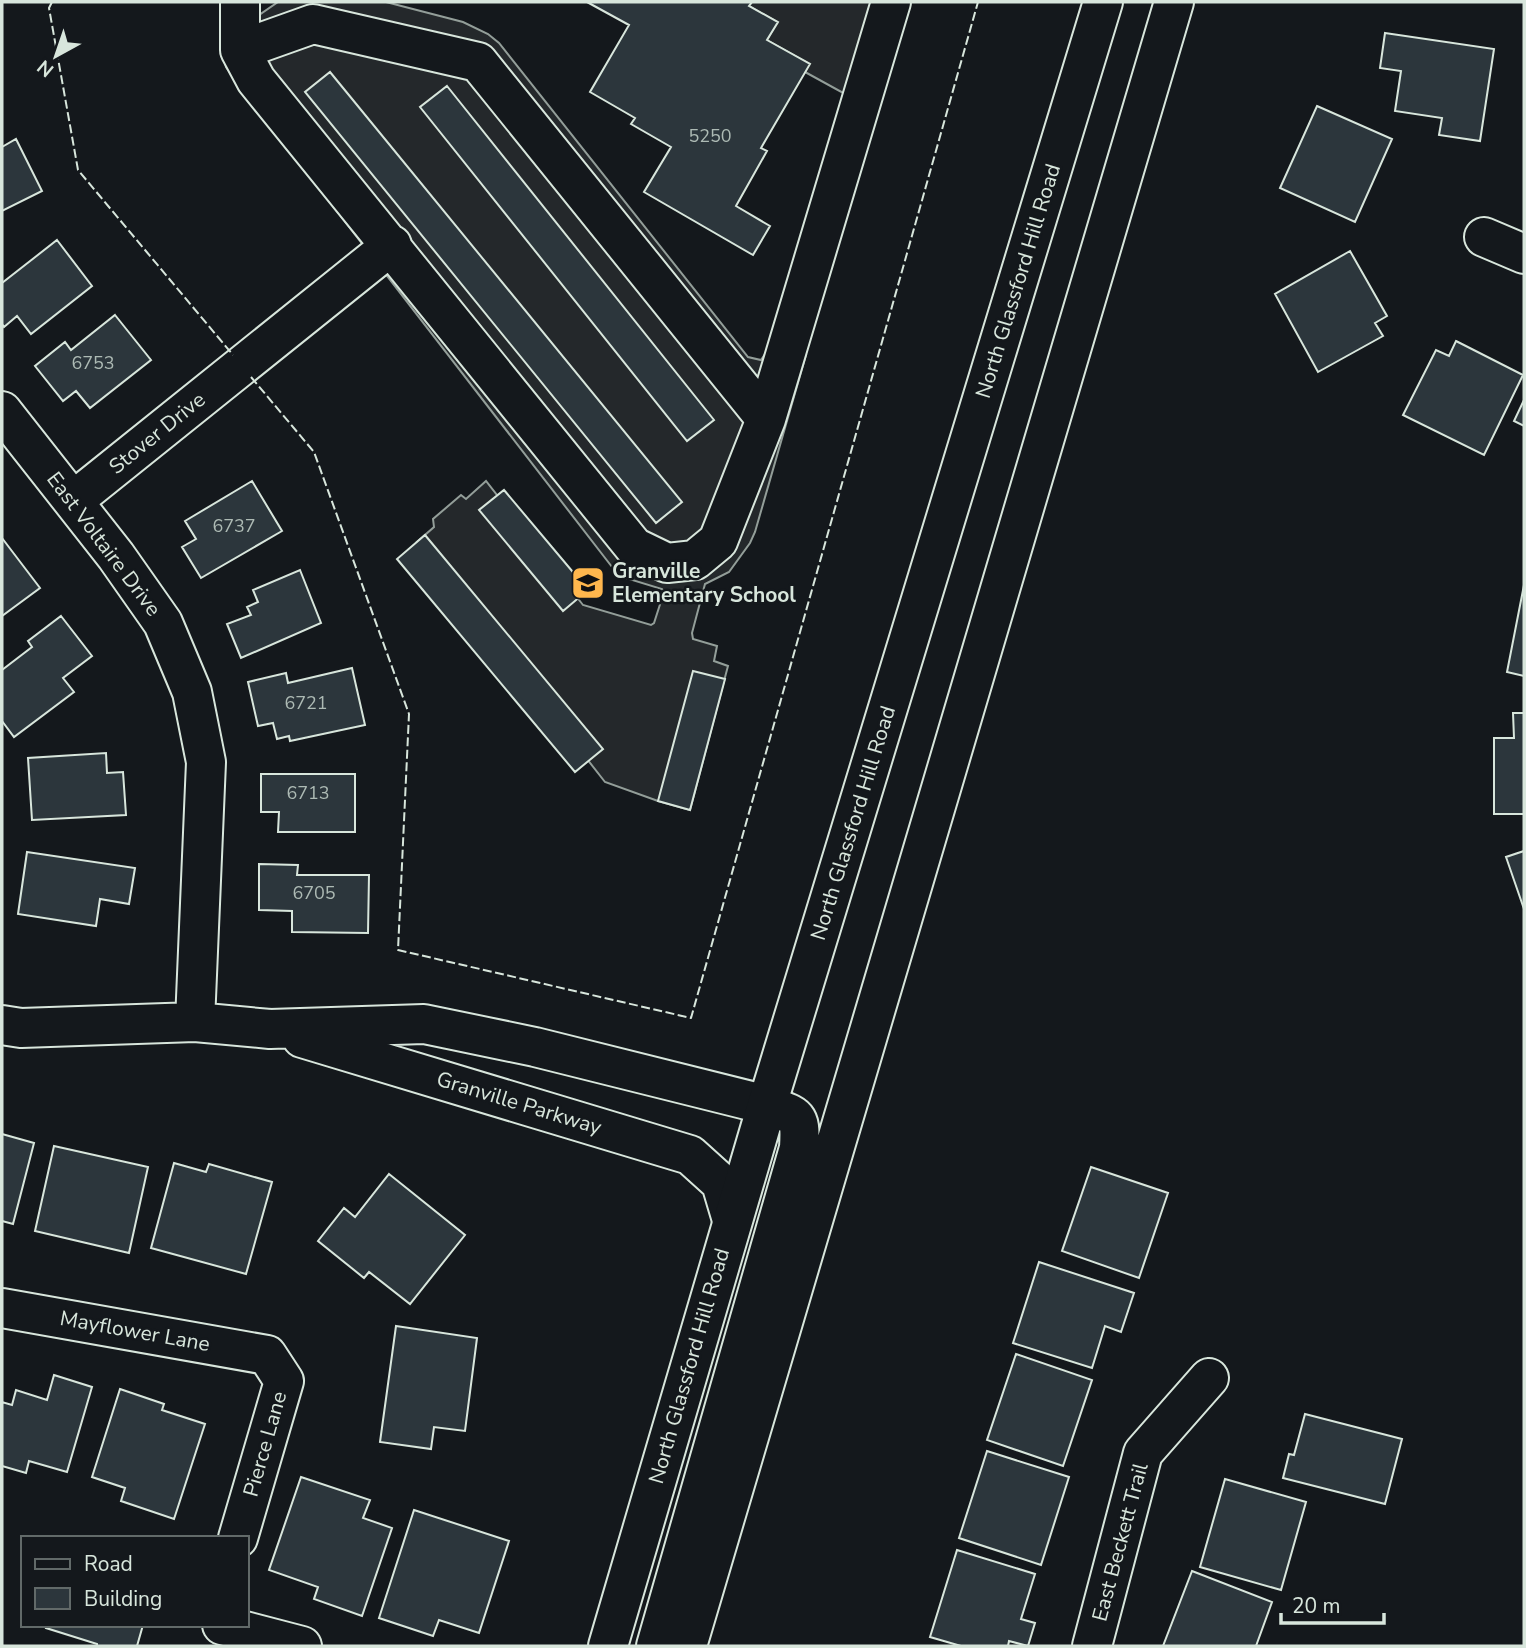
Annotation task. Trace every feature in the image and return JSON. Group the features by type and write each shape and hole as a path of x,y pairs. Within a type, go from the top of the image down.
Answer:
{"main road":[{"path":"240,2 240,50 256,80 635,547 667,563 695,560 718,541 766,419 891,2"},
{"name":"North Glassford Hill Road","path":"608,1646 732,1220 1102,2"},
{"path":"687,1646 1174,2"},
{"path":"240,50 313,24 478,62 766,419"},
{"path":"1484,237 1524,254"},
{"name":"Stover Drive","path":"73,501 391,245"},
{"name":"East Voltaire Drive","path":"2,411 116,556 163,623 192,692 206,762 195,1022"},
{"name":"Granville Parkway","path":"2,1025 21,1028 195,1022 270,1028 424,1024 535,1046 767,1105 798,1119 799,1148 656,1646"},
{"name":"Granville Parkway","path":"270,1028 690,1155 721,1183 732,1220"},
{"name":"Mayflower Lane","path":"2,1308 267,1355"},
{"name":"Pierce Lane","path":"239,1536 284,1381 267,1355"},
{"name":"East Beckett Trail","path":"1092,1646 1143,1453 1209,1378"},
{"path":"206,1646 212,1627"},
{"path":"230,1627 302,1646"}],"shaded area":[{"path":"278,2 386,2 463,22 488,34 499,43 748,357 761,360 771,345 806,355 755,532 729,572 705,584 692,633 693,639 717,646 714,661 728,666 690,810 605,782 417,542 434,527 433,519 461,495 466,499 486,481 583,605 651,625 664,592 662,589 619,576 226,67 221,41"},
{"path":"752,2 871,2 845,94 805,72 809,64 767,40 777,22 749,6"}],"building":[{"path":"587,2 752,2 749,6 778,22 767,40 810,64 761,148 767,151 736,206 770,226 753,255 644,192 671,147 631,124 635,118 590,92 629,25"},
{"path":"1385,33 1494,49 1480,141 1439,135 1442,118 1395,111 1401,71 1380,68"},
{"path":"330,72 682,502 656,523 305,92"},
{"path":"447,86 714,420 687,441 420,107"},
{"path":"1317,106 1392,139 1355,222 1280,188"},
{"path":"16,139 42,191 2,211 2,147"},
{"path":"57,240 92,286 31,334 17,316 4,327 2,283"},
{"path":"1350,251 1387,316 1375,323 1383,336 1318,372 1275,294"},
{"path":"115,315 151,360 90,408 76,391 63,401 35,366 65,342 71,350"},
{"path":"1456,341 1523,375 1484,455 1403,415 1436,350 1449,356"},
{"path":"1524,400 1524,426 1514,421"},
{"path":"252,481 282,531 201,578 182,547 196,539 185,521"},
{"path":"504,490 588,590 563,611 479,510"},
{"path":"425,535 603,749 575,772 397,559"},
{"path":"2,538 40,588 2,616"},
{"path":"300,570 321,623 241,658 227,624 251,615 247,607 258,602 253,590"},
{"path":"1524,585 1524,676 1507,672"},
{"path":"61,616 92,656 63,678 74,692 14,737 2,721 2,670 32,647 28,641"},
{"path":"352,668 365,725 290,741 289,736 277,739 273,723 258,726 248,682 286,673 288,683"},
{"path":"693,671 725,679 690,810 658,801"},
{"path":"1513,713 1524,713 1524,814 1494,814 1494,738 1514,738"},
{"path":"106,753 107,773 123,772 126,815 32,820 28,758"},
{"path":"261,774 355,774 355,832 278,832 279,812 261,812"},
{"path":"1524,851 1524,909 1506,857"},
{"path":"27,852 135,868 129,904 100,899 96,926 18,914"},
{"path":"259,864 298,865 297,875 369,875 368,933 292,932 292,911 259,910"},
{"path":"2,1134 34,1143 13,1224 2,1221"},
{"path":"54,1146 148,1167 129,1253 35,1231"},
{"path":"174,1163 206,1172 209,1164 272,1182 246,1274 151,1248"},
{"path":"1091,1167 1168,1193 1139,1278 1062,1251"},
{"path":"389,1174 465,1235 410,1304 369,1272 364,1278 318,1241 344,1208 355,1217"},
{"path":"1039,1262 1134,1293 1121,1332 1105,1326 1092,1368 1013,1343"},
{"path":"396,1326 477,1338 465,1431 434,1427 431,1449 380,1442"},
{"path":"1016,1354 1092,1380 1063,1466 987,1440"},
{"path":"54,1375 92,1387 67,1472 29,1461 26,1473 2,1466 2,1402 12,1405 16,1390 47,1400"},
{"path":"120,1389 164,1404 162,1410 205,1424 174,1519 121,1501 125,1488 92,1477"},
{"path":"1305,1414 1402,1439 1385,1504 1283,1478 1289,1454 1294,1455"},
{"path":"987,1451 1069,1477 1041,1565 959,1538"},
{"path":"301,1477 370,1500 363,1518 392,1528 362,1616 314,1599 318,1587 269,1570"},
{"path":"1225,1479 1306,1502 1281,1590 1200,1567"},
{"path":"414,1510 509,1541 479,1633 439,1620 433,1636 379,1618"},
{"path":"957,1550 1035,1574 1021,1619 1035,1623 1028,1646 1009,1641 1008,1646 961,1646 930,1637"},
{"path":"1192,1571 1272,1602 1256,1646 1163,1646"},
{"path":"142,1627 137,1646 97,1646 46,1628"}],"fence":[{"path":"52,2 49,8 78,170 233,355"},
{"path":"251,377 314,452 409,714 398,950 691,1018 978,2"}],"place":[{"name":"Granville Elementary School","path":"588,583"}]}
